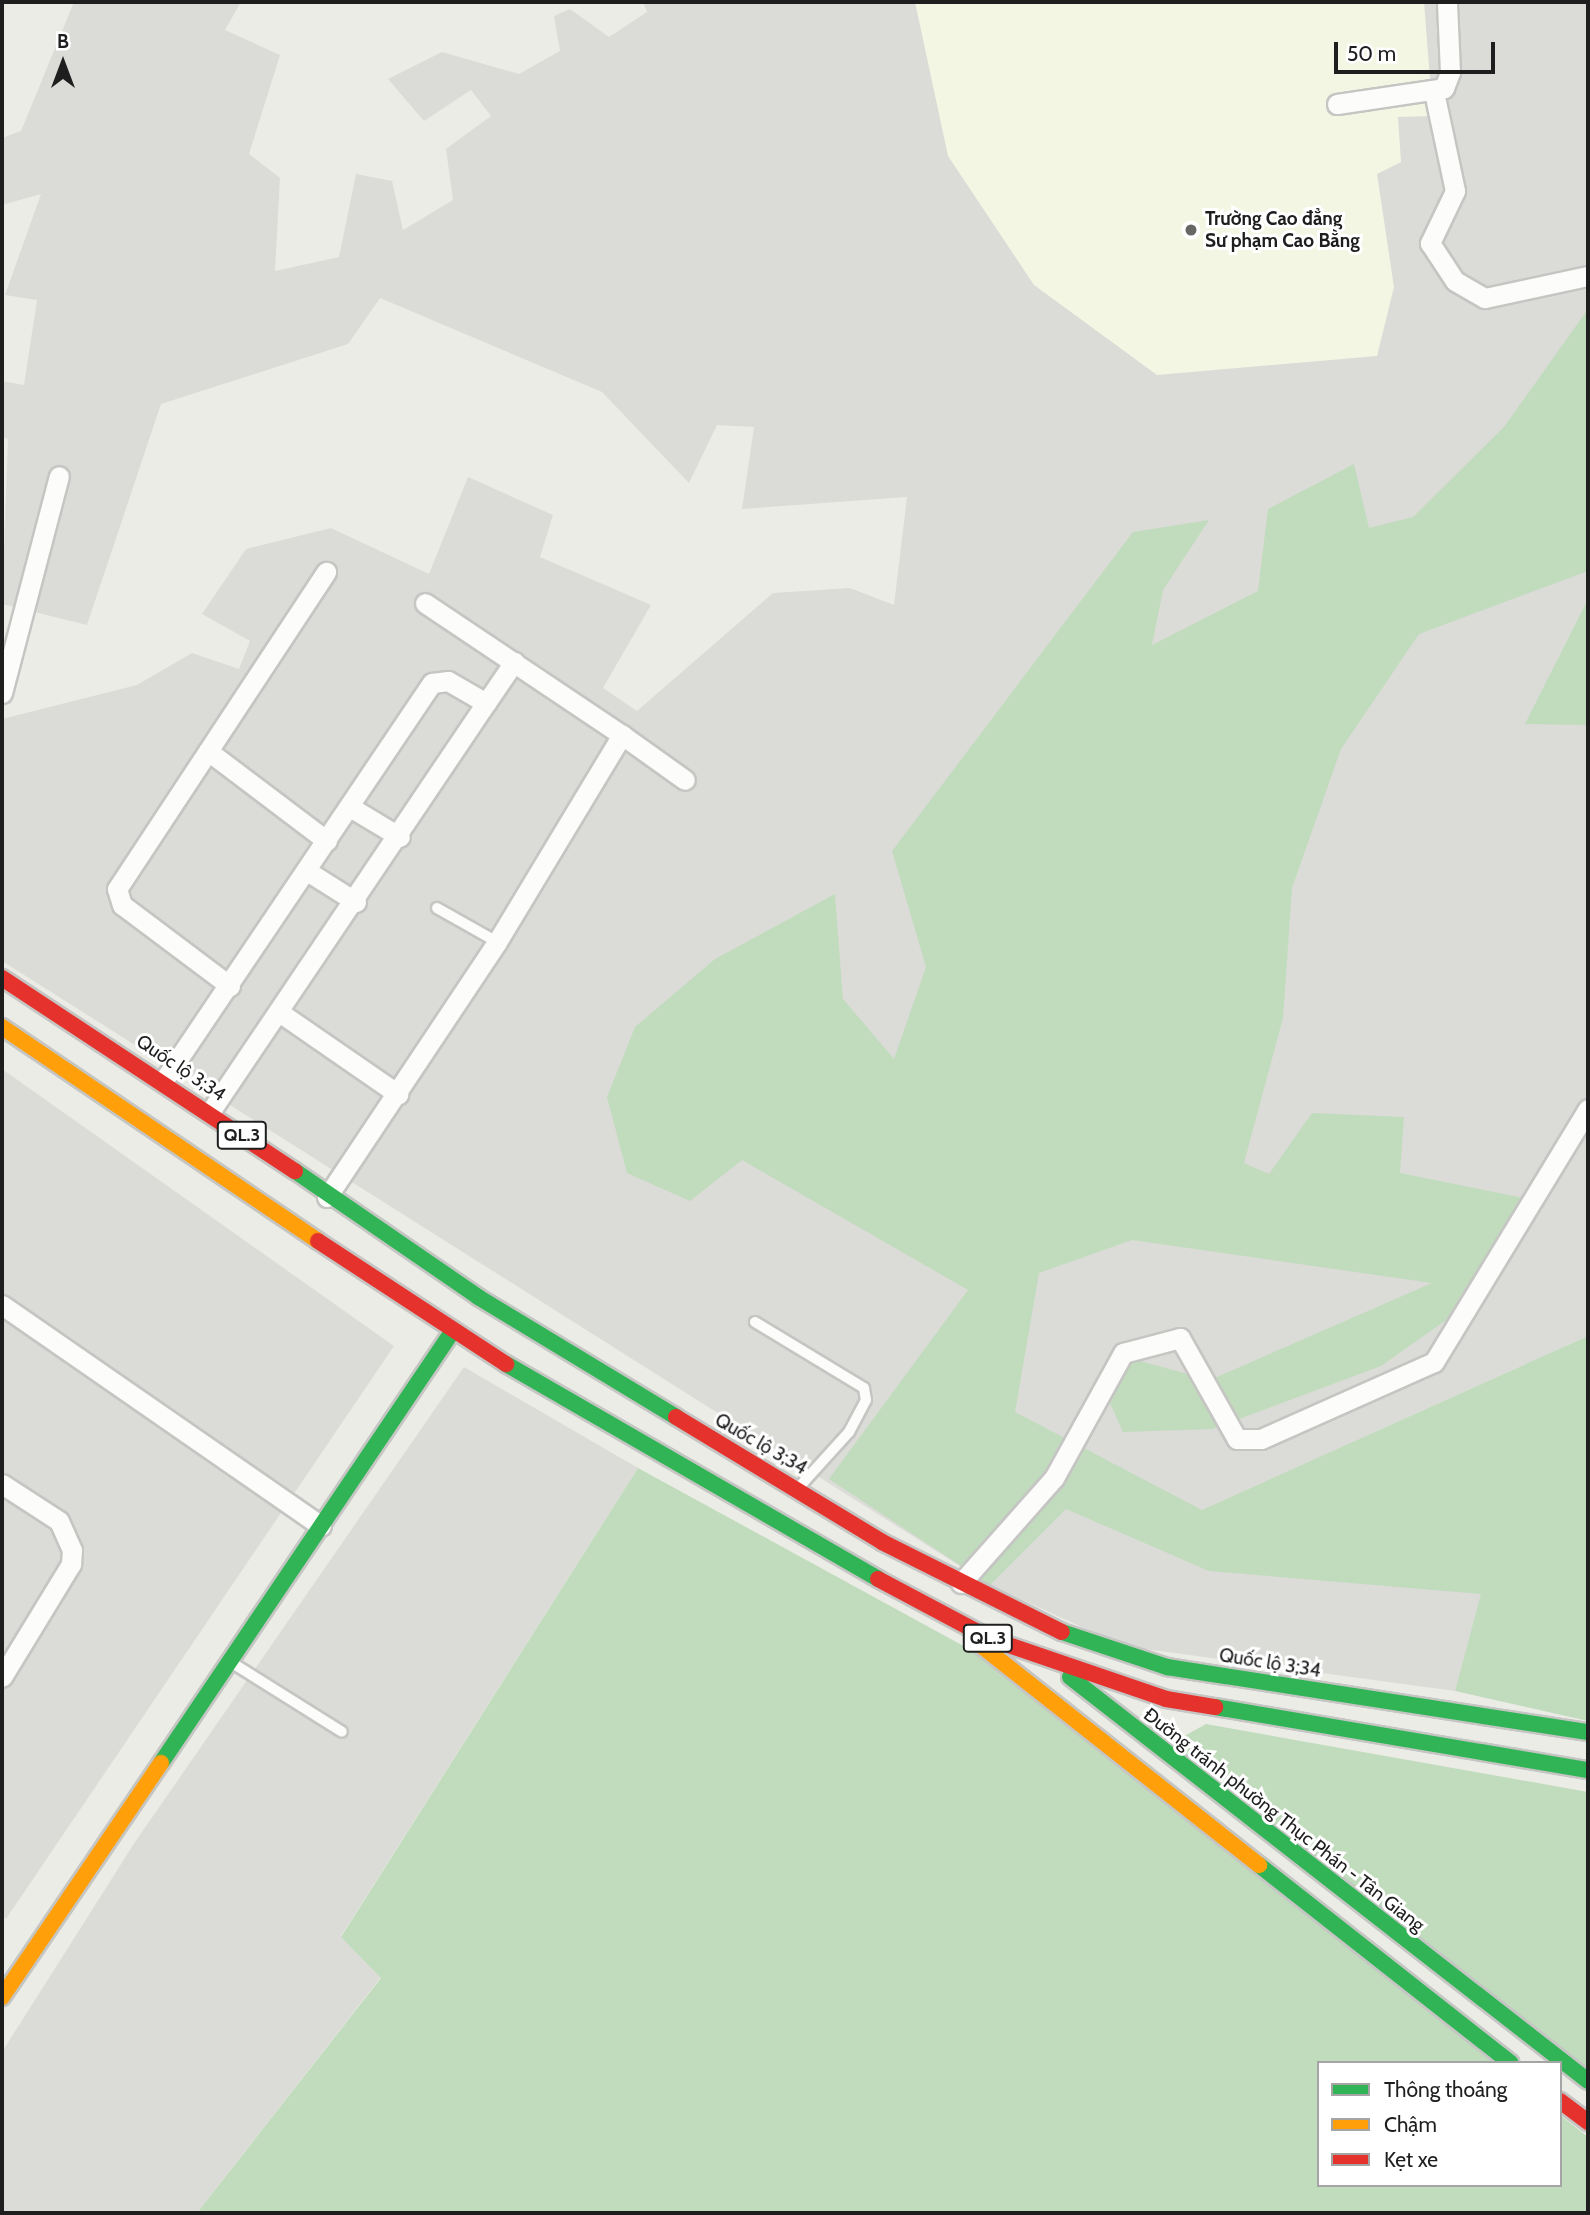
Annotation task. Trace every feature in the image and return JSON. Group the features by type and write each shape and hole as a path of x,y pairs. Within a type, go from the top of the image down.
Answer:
{"main road":[{"name":"Quốc lộ 3;34","path":"2,978 164,1080 327,1197 478,1297 797,1489 961,1583 1047,1627 1167,1667 1588,1732"},
{"name":"QL.3","path":"2,1027 452,1332 799,1537 940,1612 1056,1666 1166,1699 1588,1770"},
{"path":"2,1997 478,1297"},
{"name":"Đường tránh phường Thục Phán - Tân Giang","path":"961,1583 1190,1777 1562,2061"},
{"path":"940,1612 1169,1800 1508,2061"},
{"path":"1169,1800 1173,1780 1190,1777 1177,1754 1181,1727 1231,1710"},
{"path":"2,1953 22,1967"},
{"name":"Đường tránh phường Thục Phán - Tân Giang","path":"1562,2061 1588,2081"},
{"path":"1562,2102 1588,2122"}],"street":[{"path":"1337,104 1434,92 1449,81 1447,2"},
{"path":"1434,92 1455,191 1430,243 1455,281 1485,298 1588,275"},
{"path":"2,693 59,476"},
{"path":"230,986 122,905 117,894 326,572"},
{"path":"425,603 685,780"},
{"path":"210,1112 400,837 514,662"},
{"path":"164,1080 230,986 432,683 443,680 486,703"},
{"path":"327,1197 497,942 622,735"},
{"path":"208,751 327,841"},
{"path":"349,807 400,837"},
{"path":"307,871 356,902"},
{"path":"279,1012 398,1094"},
{"path":"961,1583 1054,1478 1123,1353 1180,1338 1237,1439 1261,1439 1434,1362 1588,1109"},
{"path":"2,1305 321,1526"},
{"path":"2,1484 59,1521 72,1550 71,1564 2,1677"}],"lane":[{"path":"437,908 497,942"},
{"path":"755,1322 864,1388 866,1400 849,1432 797,1489"},
{"path":"229,1661 342,1732"}],"shaded area":[{"path":"74,2 241,2 225,30 280,55 249,154 280,178 275,271 339,257 356,174 392,181 403,230 453,200 446,149 491,116 471,90 424,121 388,79 442,52 519,74 560,51 554,16 570,9 609,37 647,12 643,2 1588,2 1588,1336 1331,1452 1482,1594 1455,1691 1123,1646 990,1585 2,961 2,719 137,685 192,653 239,669 250,641 202,614 246,549 331,528 429,574 468,477 553,515 540,557 651,605 603,688 637,711 773,593 850,588 894,605 907,497 742,509 754,427 717,425 689,483 602,392 380,298 348,344 161,404 87,625 2,604 8,439 2,437 2,381 24,385 37,300 5,295 41,194 2,205 2,138 21,131"},
{"name":"Trường Cao đẳng Sư phạm Cao Bằng","path":"915,2 1424,2 1433,116 1398,117 1401,162 1377,174 1394,287 1377,356 1157,375 1034,285 948,156"},
{"path":"2,1069 394,1346 6,1919 2,1915"},
{"path":"464,1367 638,1468 341,1936 381,1977 197,2213 2,2213 2,2052 135,1842"}],"green space":[{"path":"1588,309 1588,571 1419,634 1341,749 1292,888 1283,1018 1244,1163 1269,1174 1312,1113 1404,1117 1400,1173 1544,1202 1476,1299 1381,1366 1212,1429 1123,1432 1102,1385 1136,1360 1210,1380 1432,1283 1132,1240 1039,1273 1015,1412 1202,1510 1588,1336 1588,1721 1455,1691 1481,1594 1209,1571 1066,1509 990,1585 829,1479 968,1290 742,1160 690,1201 627,1173 607,1097 635,1027 715,959 835,894 843,999 894,1059 926,967 892,851 1133,532 1209,520 1163,590 1152,645 1258,591 1268,509 1354,464 1369,528 1413,517 1504,427"},
{"path":"1588,599 1588,725 1525,724"},
{"path":"638,1468 969,1649 1491,2061 1317,2061 1317,2187 1562,2187 1562,2117 1588,2137 1588,2213 197,2213 381,1978 341,1937"},
{"path":"1206,1724 1588,1792 1588,2070 1185,1754 1186,1735"}],"traffic: fast":[{"path":"295,1171 478,1297 676,1417"},
{"path":"161,1763 452,1332"},
{"path":"506,1364 878,1579"},
{"path":"1062,1632 1167,1667 1588,1732"},
{"path":"1070,1677 1588,2081"},
{"path":"1215,1707 1588,1770"},
{"path":"1259,1865 1508,2061"}],"traffic: slow":[{"path":"2,1027 318,1241"},
{"path":"983,1647 1259,1865"},
{"path":"2,1997 161,1763"}],"traffic: jam":[{"path":"2,978 295,1171"},
{"path":"318,1241 506,1364"},
{"path":"676,1417 882,1542 1062,1632"},
{"path":"878,1579 991,1639 1166,1699 1215,1707"},
{"path":"1562,2102 1588,2122"}],"place":[{"name":"Trường Cao đẳng Sư phạm Cao Bằng","path":"1191,230"}]}
